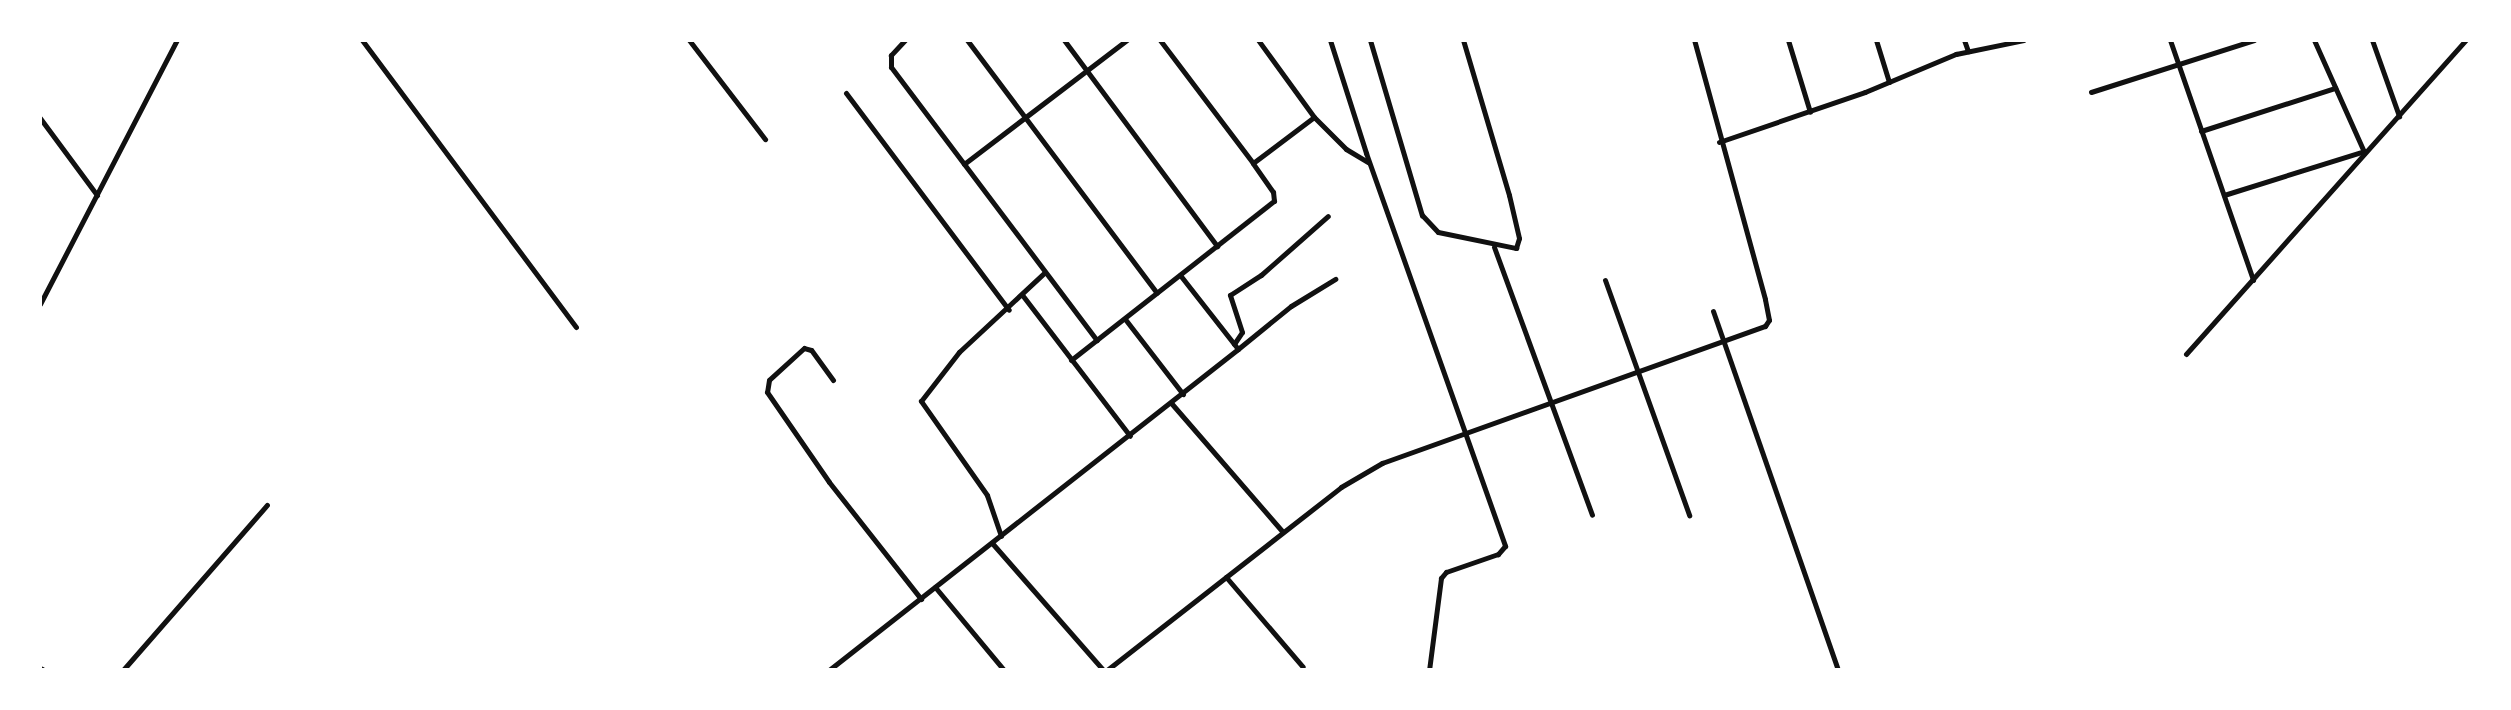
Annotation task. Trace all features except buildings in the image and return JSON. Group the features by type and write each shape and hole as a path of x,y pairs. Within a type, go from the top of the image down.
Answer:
{"street":[{"path":"40,304 177,40"},
{"path":"362,40 576,327"},
{"path":"689,40 765,139"},
{"path":"905,40 891,55 891,67 1097,340"},
{"path":"967,40 1157,293"},
{"path":"1064,40 1217,246"},
{"path":"964,164 1127,40"},
{"path":"1071,360 1274,201 1273,192 1253,163 1160,40"},
{"path":"1258,40 1314,117 1346,149 1369,163"},
{"path":"1330,40 1369,163 1505,546 1498,554 1446,572 1441,578 1429,670"},
{"path":"1370,40 1422,215 1438,232 1494,246 1516,248 1519,238 1509,195 1463,40"},
{"path":"992,543 1105,670 1341,487 1382,463 1765,326 1769,320 1694,40"},
{"path":"1788,40 1810,112"},
{"path":"1876,40 1889,82"},
{"path":"1964,40 1968,51"},
{"path":"1719,142 1810,112 1968,51 2024,40"},
{"path":"2170,40 2253,280"},
{"path":"2091,92 2254,40"},
{"path":"2314,40 2364,153"},
{"path":"2372,40 2399,116"},
{"path":"2453,40 2457,51"},
{"path":"2186,354 2466,40"},
{"path":"2201,131 2335,88"},
{"path":"846,93 1009,310"},
{"path":"1253,163 1314,117"},
{"path":"40,118 97,195"},
{"path":"2224,195 2364,153"},
{"path":"1236,346 1242,332 1230,295 1261,275 1328,216"},
{"path":"1494,246 1592,515"},
{"path":"1001,536 987,495 921,401 959,352 1009,310 1045,272"},
{"path":"1180,275 1236,346"},
{"path":"829,670 1172,404 1236,346 1335,279"},
{"path":"1605,280 1689,515"},
{"path":"1023,296 1130,436"},
{"path":"1713,311 1838,670"},
{"path":"1125,319 1183,394"},
{"path":"833,380 811,350 804,348 769,380 767,392 829,482 921,599"},
{"path":"1172,404 1283,532"},
{"path":"123,670 267,505"},
{"path":"1226,577 1303,667"},
{"path":"935,587 1004,670"}]}
